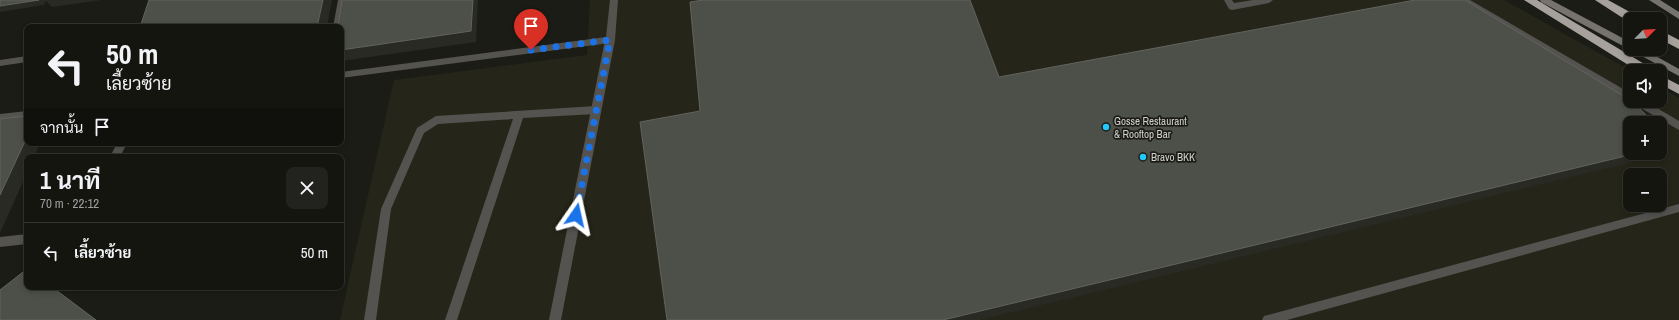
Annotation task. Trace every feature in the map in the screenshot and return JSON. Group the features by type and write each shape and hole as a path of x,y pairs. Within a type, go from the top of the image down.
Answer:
{"highway":[{"path":"1530,0 1635,64"},
{"path":"1600,0 1623,13"},
{"path":"1667,38 1679,45"},
{"path":"1667,83 1679,90"}],"main road":[{"path":"1544,0 1623,42"},
{"path":"1652,0 1679,16"},
{"path":"1648,56 1679,73"}],"street":[{"path":"337,24 342,0"},
{"path":"555,320 610,40 614,0"},
{"path":"1228,0 1232,7 1269,0"},
{"path":"1463,0 1623,93"},
{"path":"344,75 610,40"},
{"path":"0,62 24,59"},
{"path":"1649,108 1679,126"},
{"path":"370,320 386,209 420,131 436,120 596,110"},
{"path":"0,118 24,115"},
{"path":"451,320 519,115"},
{"path":"1268,320 1679,208"},
{"path":"0,242 24,239"}],"shaded area":[{"path":"590,0 1504,0 1623,67 1623,108 1667,108 1667,91 1679,98 1679,320 340,320 394,80 587,55"}],"building":[{"path":"0,0 39,0 0,6"},
{"path":"149,0 323,0 318,24 141,24"},
{"path":"342,0 473,0 471,31 344,50 344,24 338,24"},
{"name":"Bravo BKK","path":"703,0 970,0 999,77 1415,0 1465,0 1623,96 1623,108 1639,108 1647,116 1623,116 1623,157 943,320 667,320 640,122 700,111 690,2"},
{"path":"24,116 24,143 0,195 0,119"},
{"path":"24,271 24,290 56,290 96,320 0,320 0,290"}],"place":[{"name":"Gosse Restaurant & Rooftop Bar","path":"1106,127"},
{"name":"Bravo BKK","path":"1143,157"}],"route":[{"path":"531,50 610,40 576,215"}]}
